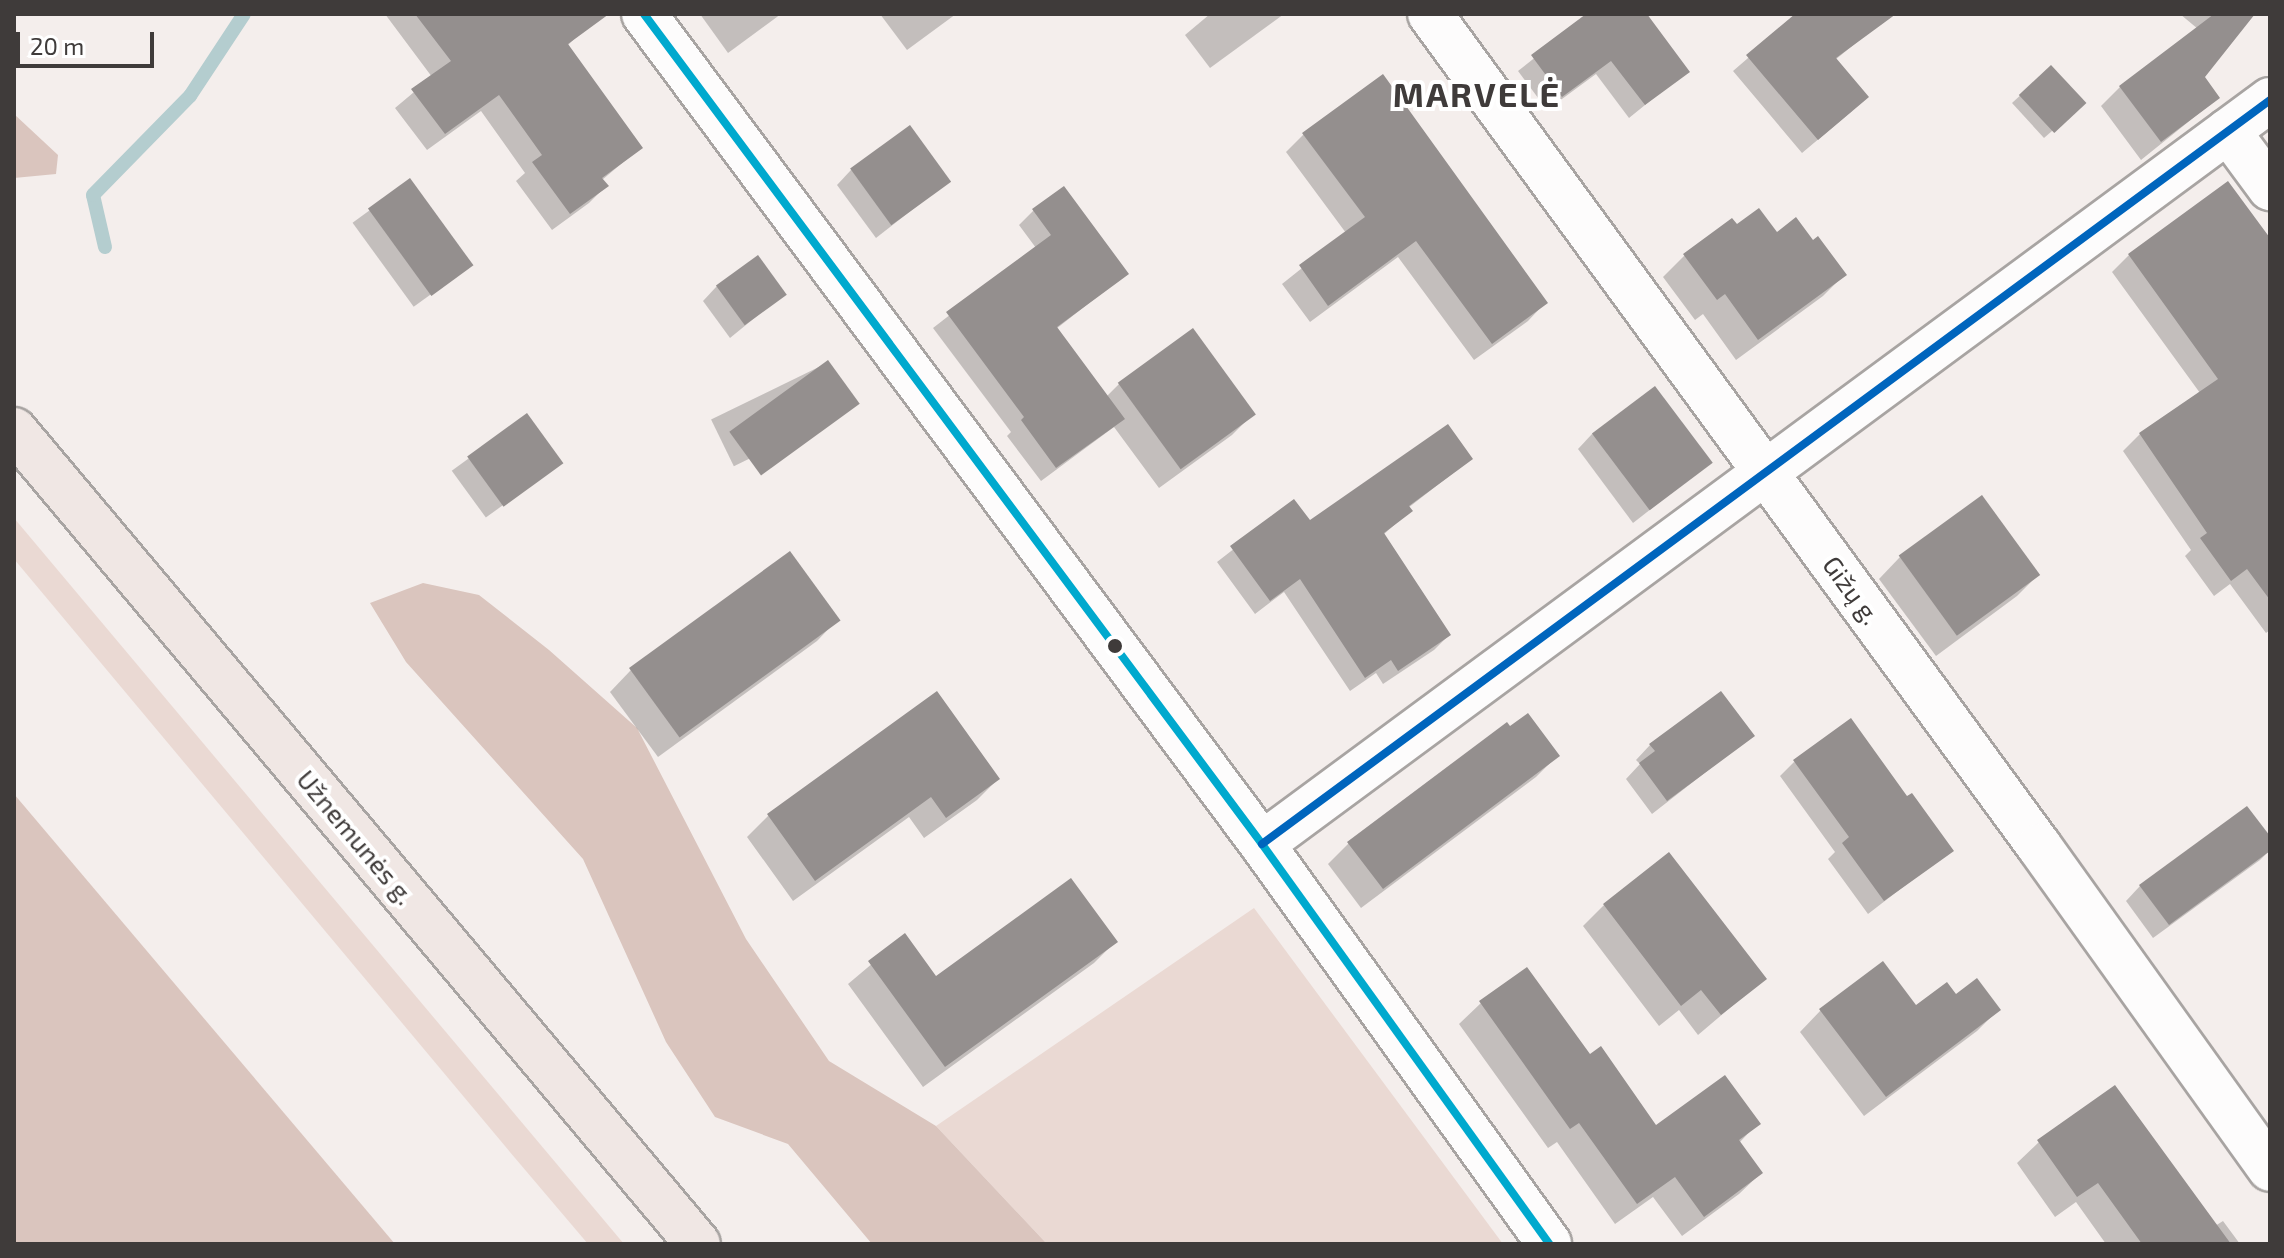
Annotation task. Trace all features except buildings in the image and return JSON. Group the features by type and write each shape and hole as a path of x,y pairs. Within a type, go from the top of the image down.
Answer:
{"main road":[{"name":"Užnemunės g.","path":"14,430 698,1244"}],"street":[{"path":"644,14 1262,844 1549,1244"},
{"name":"Gižų g.","path":"1430,14 2270,1169"},
{"path":"1262,844 2270,100"},
{"path":"2228,131 2270,188"}],"shaded area":[{"path":"14,114 58,155 56,174 14,178"},
{"path":"14,518 624,1244 588,1244 515,1158 14,559"},
{"path":"423,583 479,595 549,650 637,728 746,939 829,1061 936,1126 1047,1244 872,1244 788,1144 715,1117 666,1042 583,859 406,662 370,603"},
{"path":"14,794 395,1244 14,1244"},
{"path":"1254,908 1503,1244 1047,1244 936,1126"}],"waterway":[{"path":"105,247 93,195 190,96 244,14"}],"transit line":[{"path":"644,14 1262,844 1549,1244"},
{"path":"1262,844 2270,100"}],"district":[{"name":"MARVELĖ","path":"1477,94"}]}
